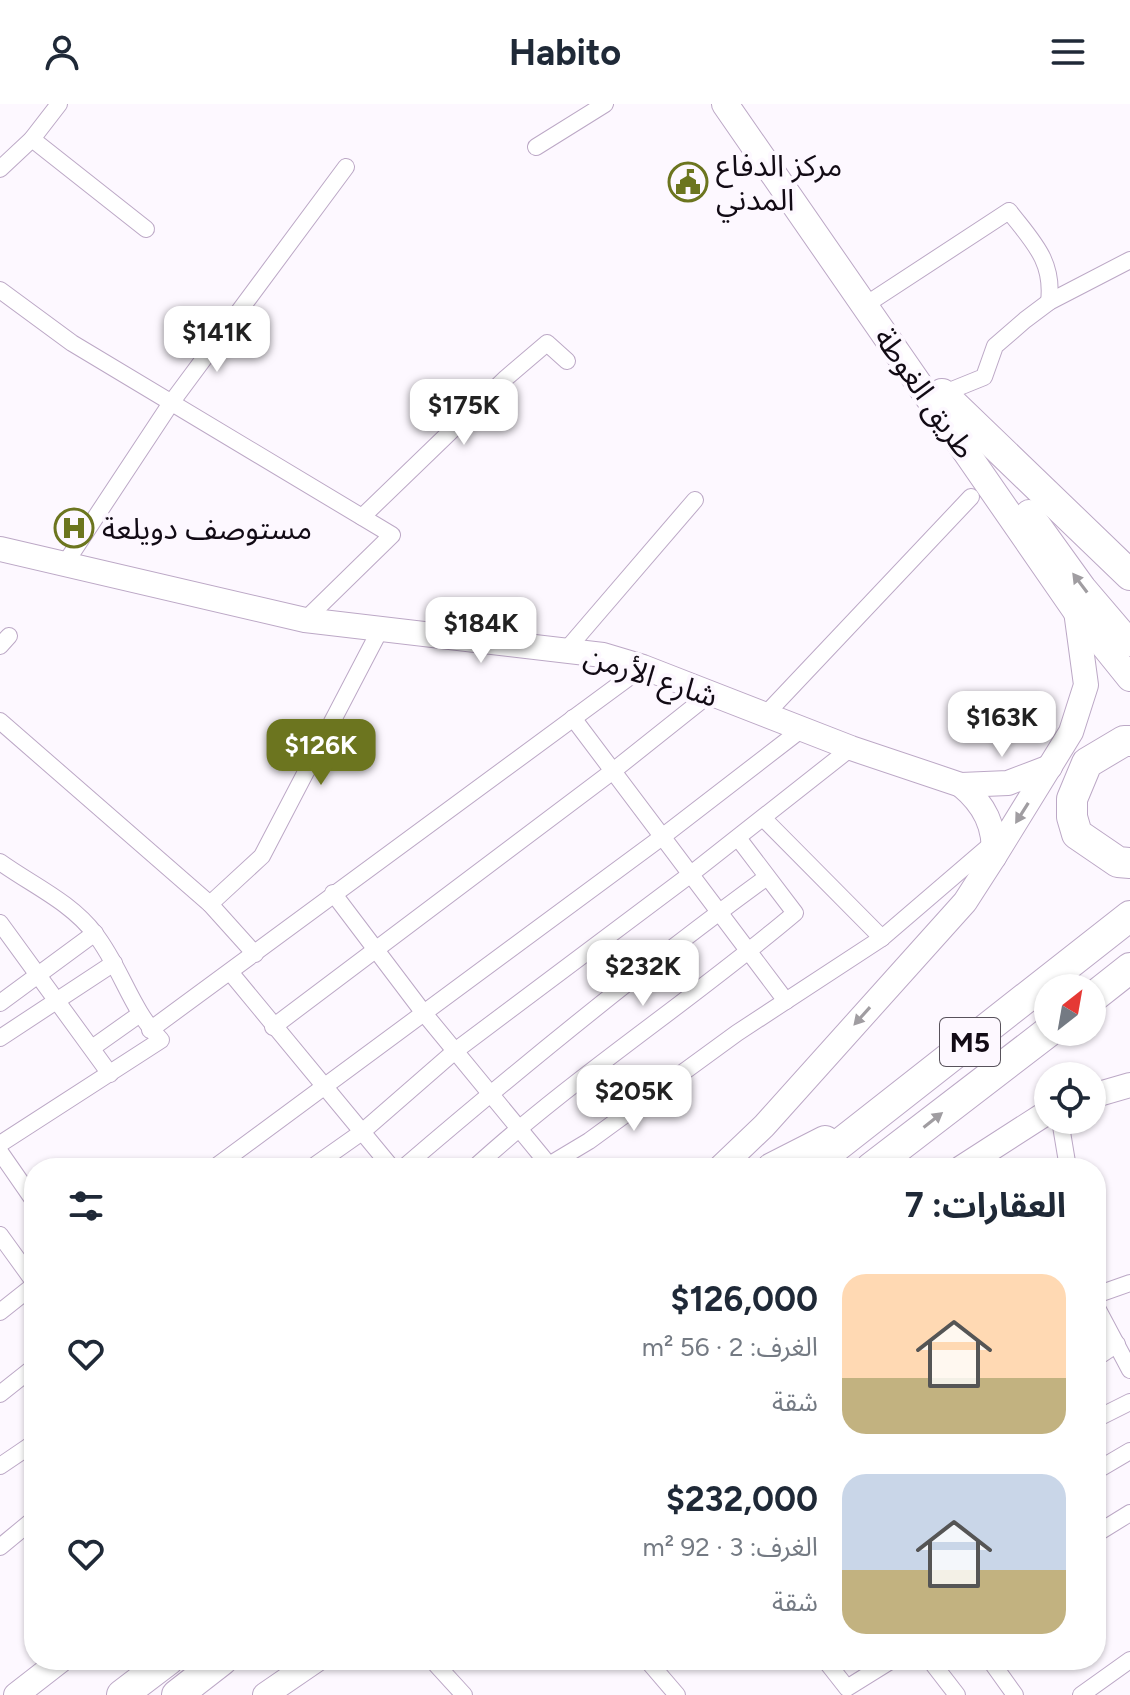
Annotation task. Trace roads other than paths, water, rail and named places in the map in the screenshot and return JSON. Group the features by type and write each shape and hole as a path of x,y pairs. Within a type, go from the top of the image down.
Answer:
{"highway":[{"path":"942,394 1130,575"},
{"path":"1130,741 1124,741 1087,763 1072,799 1072,817 1077,834 1118,862 1130,863"},
{"name":"M5","path":"822,1158 1130,916"},
{"path":"1106,987 1130,968"},
{"name":"M5","path":"884,1158 1034,1043"},
{"path":"791,1158 870,1120"},
{"path":"122,1695 155,1670"},
{"path":"177,1695 209,1670"}],"main road":[{"name":"طريق الغوطة","path":"725,104 1076,611 1130,678"},
{"path":"741,104 873,300 1083,588 1130,643"},
{"name":"شارع الأرمن","path":"0,549 305,620 603,655 643,667 851,748 961,785 1008,783 1050,767"},
{"path":"730,1158 764,1126 965,902 995,849 1071,732 1086,685 1076,611"},
{"path":"961,785 985,809 995,849"},
{"path":"1106,1092 1130,1085"},
{"path":"977,1158 1034,1121"},
{"path":"16,1695 48,1670"},
{"path":"34,1695 66,1670"},
{"path":"265,1695 301,1670"},
{"path":"0,1684 8,1695"}],"street":[{"path":"0,169 32,139 59,104"},
{"path":"536,147 605,104"},
{"path":"32,139 146,229"},
{"path":"64,565 171,403 346,167"},
{"path":"873,300 1009,211 1044,255 1051,284 1049,302"},
{"path":"942,394 984,377 995,346 1049,302 1130,260"},
{"path":"0,290 72,343 392,535 305,620"},
{"path":"362,517 506,378 547,343 567,361"},
{"path":"765,715 971,497"},
{"path":"567,649 695,500"},
{"path":"210,904 262,856 380,630"},
{"path":"150,1030 643,667"},
{"path":"273,1027 377,951 711,693"},
{"path":"573,718 786,1001"},
{"path":"1,724 210,904 255,954"},
{"path":"227,1158 662,837 802,729"},
{"path":"325,1158 362,1132 455,1051 691,874 851,748"},
{"path":"763,818 882,938"},
{"path":"485,1158 518,1128 749,952 795,913 738,838"},
{"path":"561,1158 589,1141 737,1033 882,938 995,849"},
{"path":"0,862 66,905 95,933 140,1014 161,1040 0,1144"},
{"path":"415,1158 490,1093 767,877"},
{"path":"333,893 423,1012 543,1158"},
{"path":"0,1003 95,933"},
{"path":"4,935 40,975 110,1074"},
{"path":"0,1038 114,963"},
{"path":"230,972 384,1158"},
{"path":"92,1048 140,1014"},
{"path":"1062,1134 1066,1158"},
{"path":"0,1152 24,1187"},
{"path":"0,1235 24,1269"},
{"path":"1106,1291 1130,1283"},
{"path":"0,1312 24,1292"},
{"path":"1106,1324 1130,1370"},
{"path":"1106,1351 1117,1344"},
{"path":"0,1394 24,1375"},
{"path":"1106,1414 1130,1402"},
{"path":"0,1466 24,1450"},
{"path":"1106,1465 1130,1451"},
{"path":"1106,1528 1130,1513"},
{"path":"0,1547 24,1527"},
{"path":"1081,1695 1130,1660"},
{"path":"441,1670 464,1695"},
{"path":"656,1670 677,1695"},
{"path":"833,1670 847,1688 876,1670"},
{"path":"938,1670 957,1695"},
{"path":"997,1670 1015,1695"}],"place":[{"name":"مركز الدفاع المدني","path":"688,182"},
{"name":"مستوصف دويلعة","path":"74,528"}]}
